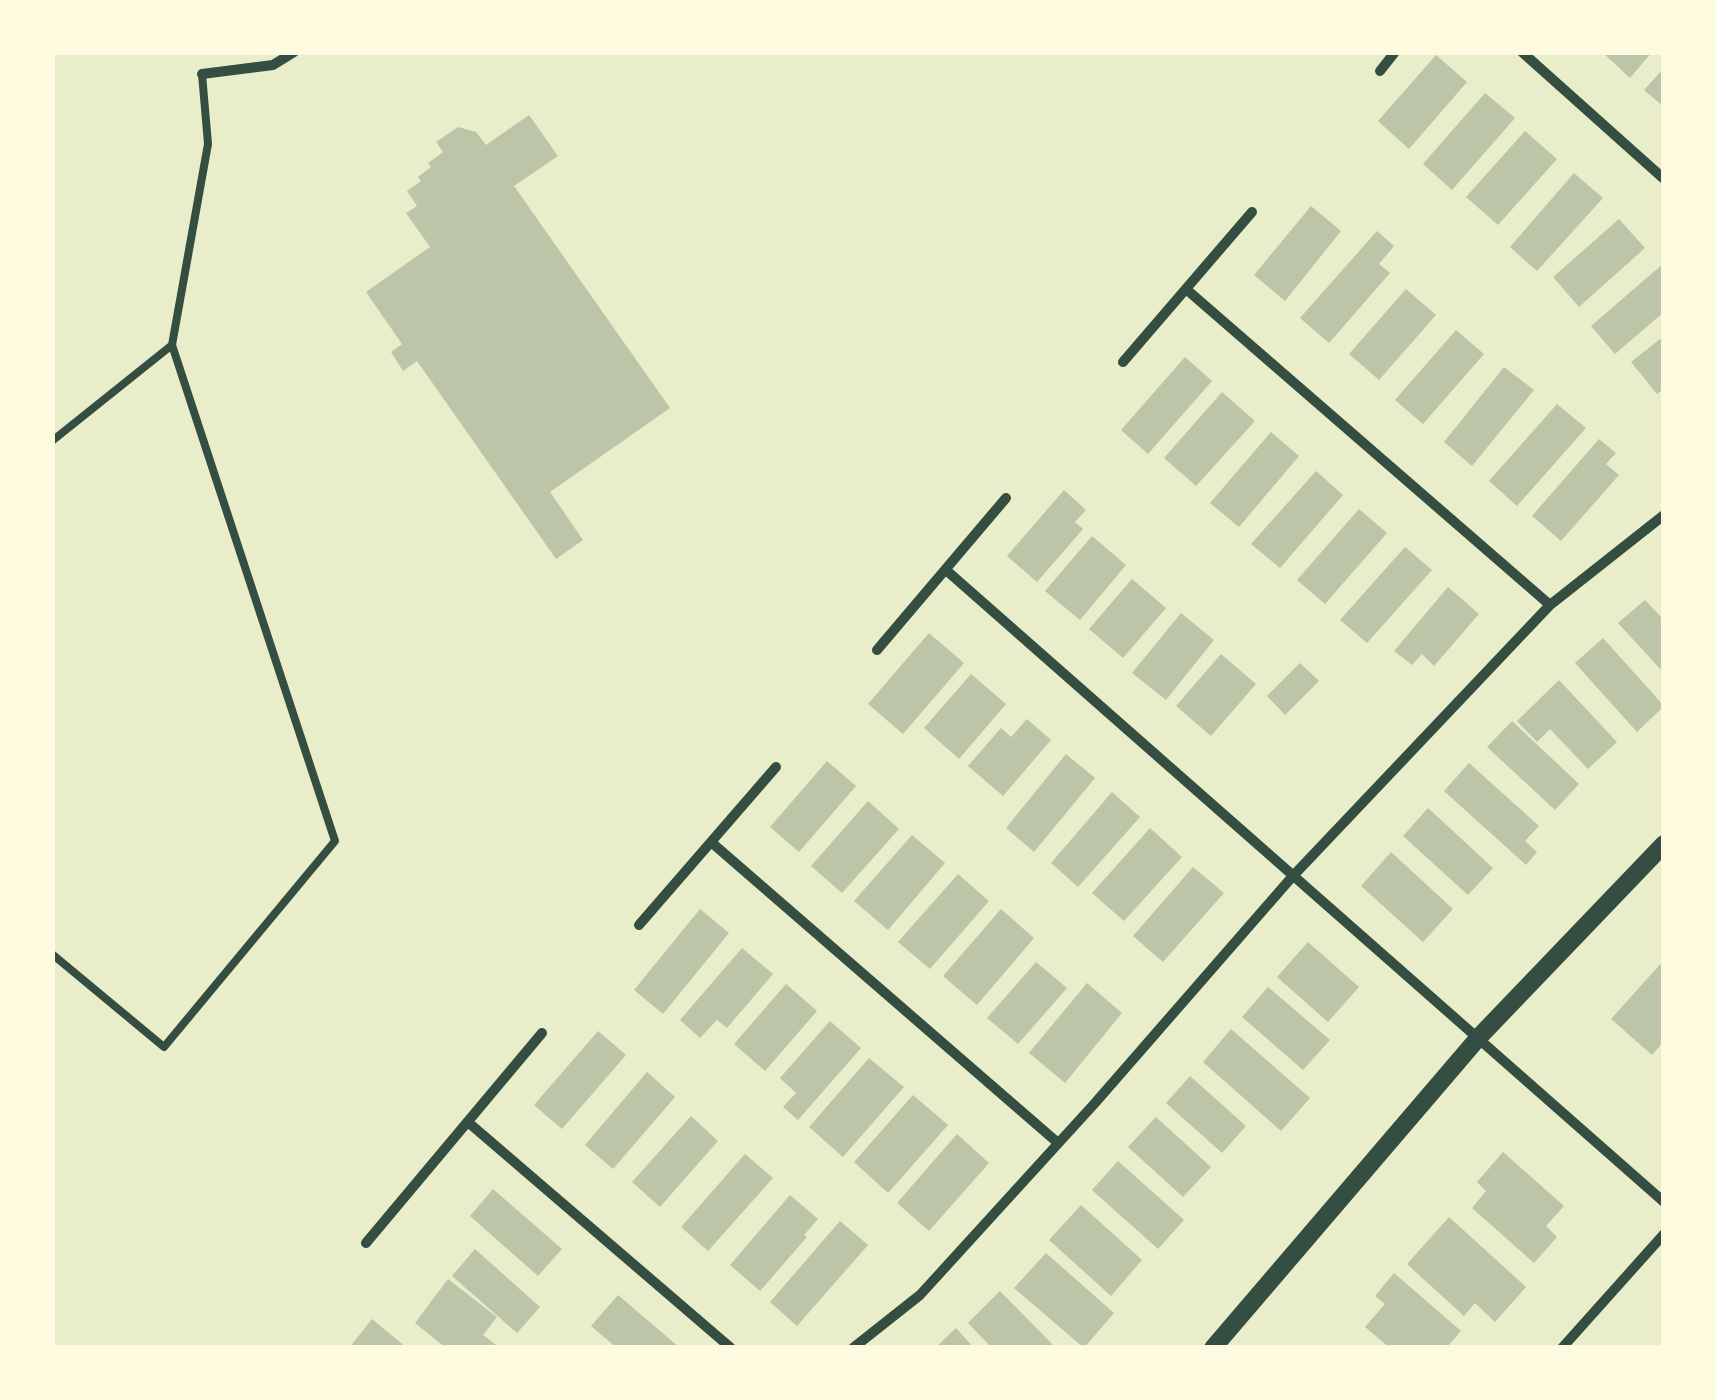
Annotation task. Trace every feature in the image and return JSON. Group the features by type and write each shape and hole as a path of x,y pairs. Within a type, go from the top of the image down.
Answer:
{"street":[{"path":"202,74 274,65 294,52"},
{"path":"1380,71 1395,52"},
{"path":"1522,52 1664,179"},
{"path":"1123,362 1252,212"},
{"path":"1186,290 1550,605"},
{"path":"877,650 1006,498"},
{"path":"853,1348 920,1295 1292,877 1550,605 1664,516"},
{"path":"946,570 1664,1202"},
{"path":"639,925 776,767"},
{"path":"711,842 1058,1143"},
{"path":"1213,1348 1479,1036 1664,844"},
{"path":"366,1243 542,1033"},
{"path":"468,1123 732,1348"},
{"path":"1562,1348 1664,1234"}],"lane":[{"path":"52,954 164,1047 335,841 172,345 208,144 202,74"},
{"path":"52,441 172,345"}],"building":[{"path":"1602,52 1652,52 1630,78"},
{"path":"1436,55 1467,82 1409,149 1378,121"},
{"path":"1664,68 1664,107 1644,90"},
{"path":"1485,93 1515,118 1452,190 1423,164"},
{"path":"529,115 558,156 514,186 670,408 550,492 583,540 556,559 417,361 403,371 391,352 402,344 366,292 430,247 406,213 417,206 407,191 421,181 418,177 431,167 428,163 443,152 436,142 458,127 476,132 486,145"},
{"path":"1525,131 1557,159 1498,225 1466,197"},
{"path":"1574,173 1603,198 1537,271 1510,247"},
{"path":"1311,206 1341,231 1285,301 1254,275"},
{"path":"1619,219 1645,248 1579,307 1553,277"},
{"path":"1377,231 1394,246 1379,264 1390,273 1329,343 1300,318"},
{"path":"1664,263 1664,312 1615,354 1591,326"},
{"path":"1406,289 1436,315 1379,380 1349,354"},
{"path":"1456,330 1484,354 1423,424 1395,400"},
{"path":"1664,336 1664,389 1657,394 1631,362"},
{"path":"1185,357 1212,381 1148,454 1121,430"},
{"path":"1504,367 1534,390 1472,466 1444,442"},
{"path":"1222,392 1255,421 1196,486 1164,458"},
{"path":"1557,404 1586,428 1517,506 1489,481"},
{"path":"1271,432 1299,456 1239,527 1210,503"},
{"path":"1599,439 1616,453 1606,464 1619,475 1561,541 1532,516"},
{"path":"1316,471 1343,495 1280,568 1251,544"},
{"path":"1064,490 1086,510 1075,522 1083,529 1037,582 1007,556"},
{"path":"1359,509 1387,533 1325,604 1297,580"},
{"path":"1092,536 1126,565 1080,620 1045,591"},
{"path":"1405,547 1432,570 1367,643 1340,620"},
{"path":"1132,579 1166,608 1123,658 1089,629"},
{"path":"1448,587 1479,614 1434,666 1422,654 1412,665 1394,651"},
{"path":"1645,600 1664,620 1664,673 1618,623"},
{"path":"1181,613 1214,640 1166,700 1132,673"},
{"path":"929,633 964,663 903,734 868,704"},
{"path":"1603,638 1664,706 1637,732 1575,663"},
{"path":"1221,654 1256,684 1211,736 1176,706"},
{"path":"1300,663 1319,681 1285,715 1267,696"},
{"path":"971,674 1006,704 959,759 924,728"},
{"path":"1559,680 1617,742 1588,769 1550,729 1537,742 1517,721"},
{"path":"1027,719 1051,740 1003,796 968,766 1001,728 1011,737"},
{"path":"1512,721 1579,784 1555,810 1487,747"},
{"path":"1066,754 1095,778 1034,852 1006,828"},
{"path":"827,761 856,786 799,852 770,827"},
{"path":"1469,763 1539,826 1525,841 1537,852 1526,865 1444,791"},
{"path":"1112,792 1140,817 1078,887 1051,863"},
{"path":"868,801 899,829 842,893 811,866"},
{"path":"1428,808 1493,868 1468,895 1403,836"},
{"path":"1150,828 1182,857 1124,921 1092,893"},
{"path":"912,835 945,863 888,930 854,901"},
{"path":"1391,852 1453,909 1423,942 1361,886"},
{"path":"1193,867 1224,893 1163,962 1133,936"},
{"path":"958,874 989,901 930,969 898,942"},
{"path":"700,909 729,933 663,1014 634,990"},
{"path":"1001,909 1034,938 977,1005 943,976"},
{"path":"1308,942 1359,987 1328,1022 1277,977"},
{"path":"742,948 773,974 727,1028 717,1020 700,1038 680,1020"},
{"path":"1664,960 1664,1041 1652,1055 1611,1019"},
{"path":"1036,962 1067,988 1018,1044 987,1018"},
{"path":"1087,983 1122,1013 1065,1083 1029,1053"},
{"path":"786,984 817,1011 765,1071 734,1044"},
{"path":"1268,987 1330,1040 1303,1070 1242,1017"},
{"path":"830,1021 861,1048 798,1120 783,1107 796,1093 780,1078"},
{"path":"1231,1029 1310,1098 1281,1131 1203,1062"},
{"path":"598,1031 626,1055 562,1129 534,1105"},
{"path":"869,1058 904,1087 843,1157 809,1127"},
{"path":"647,1072 675,1097 613,1169 585,1145"},
{"path":"1190,1076 1246,1126 1222,1153 1166,1103"},
{"path":"913,1095 948,1125 888,1193 854,1162"},
{"path":"691,1116 718,1141 660,1207 632,1182"},
{"path":"1156,1117 1211,1167 1183,1197 1128,1147"},
{"path":"957,1134 989,1163 929,1231 897,1203"},
{"path":"1503,1152 1564,1206 1546,1226 1557,1237 1534,1263 1472,1208 1486,1191 1477,1182"},
{"path":"745,1154 773,1178 708,1251 681,1227"},
{"path":"1118,1161 1184,1220 1158,1249 1092,1190"},
{"path":"493,1189 562,1249 538,1276 470,1216"},
{"path":"790,1195 818,1219 760,1291 730,1265"},
{"path":"1081,1205 1142,1260 1111,1296 1049,1240"},
{"path":"1449,1217 1526,1287 1495,1322 1475,1303 1464,1316 1407,1264"},
{"path":"840,1221 868,1245 797,1326 770,1302"},
{"path":"475,1249 540,1307 517,1333 452,1276"},
{"path":"1046,1253 1114,1313 1084,1348 1014,1288"},
{"path":"1394,1273 1461,1331 1446,1348 1390,1348 1365,1327 1385,1304 1375,1296"},
{"path":"448,1279 497,1317 483,1335 500,1348 446,1348 415,1323"},
{"path":"1000,1291 1056,1348 992,1348 968,1323"},
{"path":"618,1295 680,1348 617,1348 591,1326"},
{"path":"372,1319 407,1348 349,1348"},
{"path":"956,1328 974,1348 935,1348"}]}
